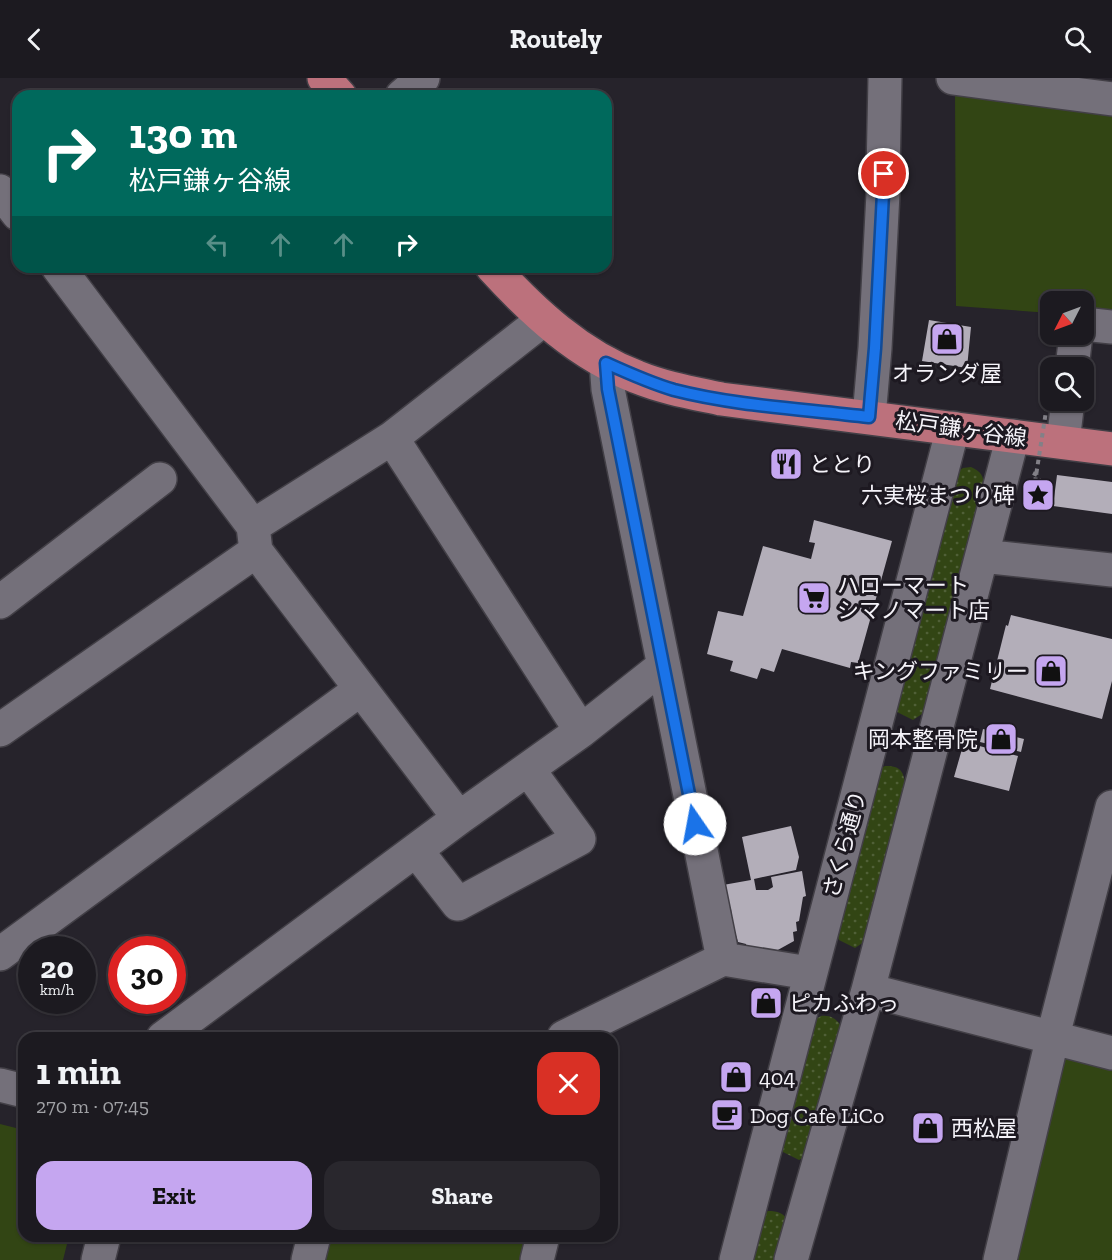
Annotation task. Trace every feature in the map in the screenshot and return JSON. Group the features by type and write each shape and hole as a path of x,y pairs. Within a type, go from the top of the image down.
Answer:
{"main road":[{"path":"324,78 335,90"},
{"name":"松戸鎌ヶ谷線","path":"498,273 544,319 575,344 606,363 636,377 674,390 721,399 1112,449"}],"street":[{"path":"409,90 423,78"},
{"path":"869,417 884,174 885,78"},
{"path":"953,78 1112,99"},
{"path":"62,273 361,689 459,818"},
{"path":"0,730 254,538 392,438 544,319"},
{"path":"1094,325 1112,327"},
{"path":"606,363 608,389 662,667 723,959"},
{"path":"1058,411 1063,442"},
{"name":"さくら通り","path":"736,1260 953,428"},
{"path":"791,1260 868,990 1013,436"},
{"path":"392,438 581,731"},
{"path":"0,602 160,479"},
{"path":"982,556 1112,570"},
{"path":"171,1032 459,818 581,731 662,667"},
{"path":"0,954 361,689"},
{"path":"416,850 458,904 579,839 528,769"},
{"path":"1000,1260 1053,1036 1112,807"},
{"path":"576,1032 723,959 809,973"},
{"path":"868,990 1112,1053"},
{"path":"0,1085 18,1090"},
{"path":"98,1260 102,1242"},
{"path":"308,1260 312,1242"},
{"path":"537,1260 542,1242"}],"path":[{"path":"1037,475 1041,484 1041,498 1035,498 1035,482 1055,411"}],"green space":[{"path":"955,89 1112,111 1112,317 1094,316 1094,291 1040,291 1040,312 956,306"},
{"path":"971,467 982,476 983,491 925,712 913,720 897,712 895,704 957,472"},
{"path":"885,766 899,769 904,779 905,789 867,940 855,948 839,940 836,932 878,770"},
{"path":"821,1016 832,1018 841,1026 805,1157 799,1160 783,1152 781,1144 814,1020"},
{"path":"1053,1036 1112,1053 1112,1260 1000,1260"},
{"path":"0,1124 18,1128 18,1242 68,1242 63,1260 0,1260"},
{"path":"768,1211 780,1213 789,1221 781,1260 748,1260 761,1216"},
{"path":"319,1242 535,1242 530,1260 315,1260"}],"building":[{"path":"929,320 971,327 967,368 922,361"},
{"path":"1057,475 1112,482 1112,514 1053,506"},
{"path":"814,520 892,541 858,663 851,662 850,668 782,649 774,672 761,668 757,679 730,671 733,661 707,654 718,611 743,616 763,546 811,559 815,543 809,542"},
{"path":"1011,615 1112,639 1112,681 1102,719 990,689 1006,625 1008,626"},
{"path":"983,729 1024,739 1021,752 980,742"},
{"path":"964,742 1018,756 1009,791 954,777"},
{"path":"791,826 799,857 796,870 754,879 756,890 768,890 773,887 771,877 802,871 806,896 803,897 799,921 796,922 797,931 793,932 794,941 776,951 747,950 746,944 738,942 735,932 733,933 730,919 732,918 731,909 727,910 723,885 751,880 742,837"}],"place":[{"name":"オランダ屋","path":"947,339"},
{"name":"ととり","path":"786,464"},
{"name":"六実桜まつり碑","path":"1038,495"},
{"name":"ハローマート シマノマート店","path":"814,598"},
{"name":"キングファミリー","path":"1051,671"},
{"name":"岡本整骨院","path":"1001,739"},
{"name":"ピカふわっ","path":"766,1003"},
{"name":"404","path":"736,1077"},
{"name":"Dog Cafe LiCo","path":"727,1115"},
{"name":"西松屋","path":"928,1128"}],"route":[{"path":"695,824 608,389 606,363 636,377 674,390 721,399 869,417 884,174"}]}
